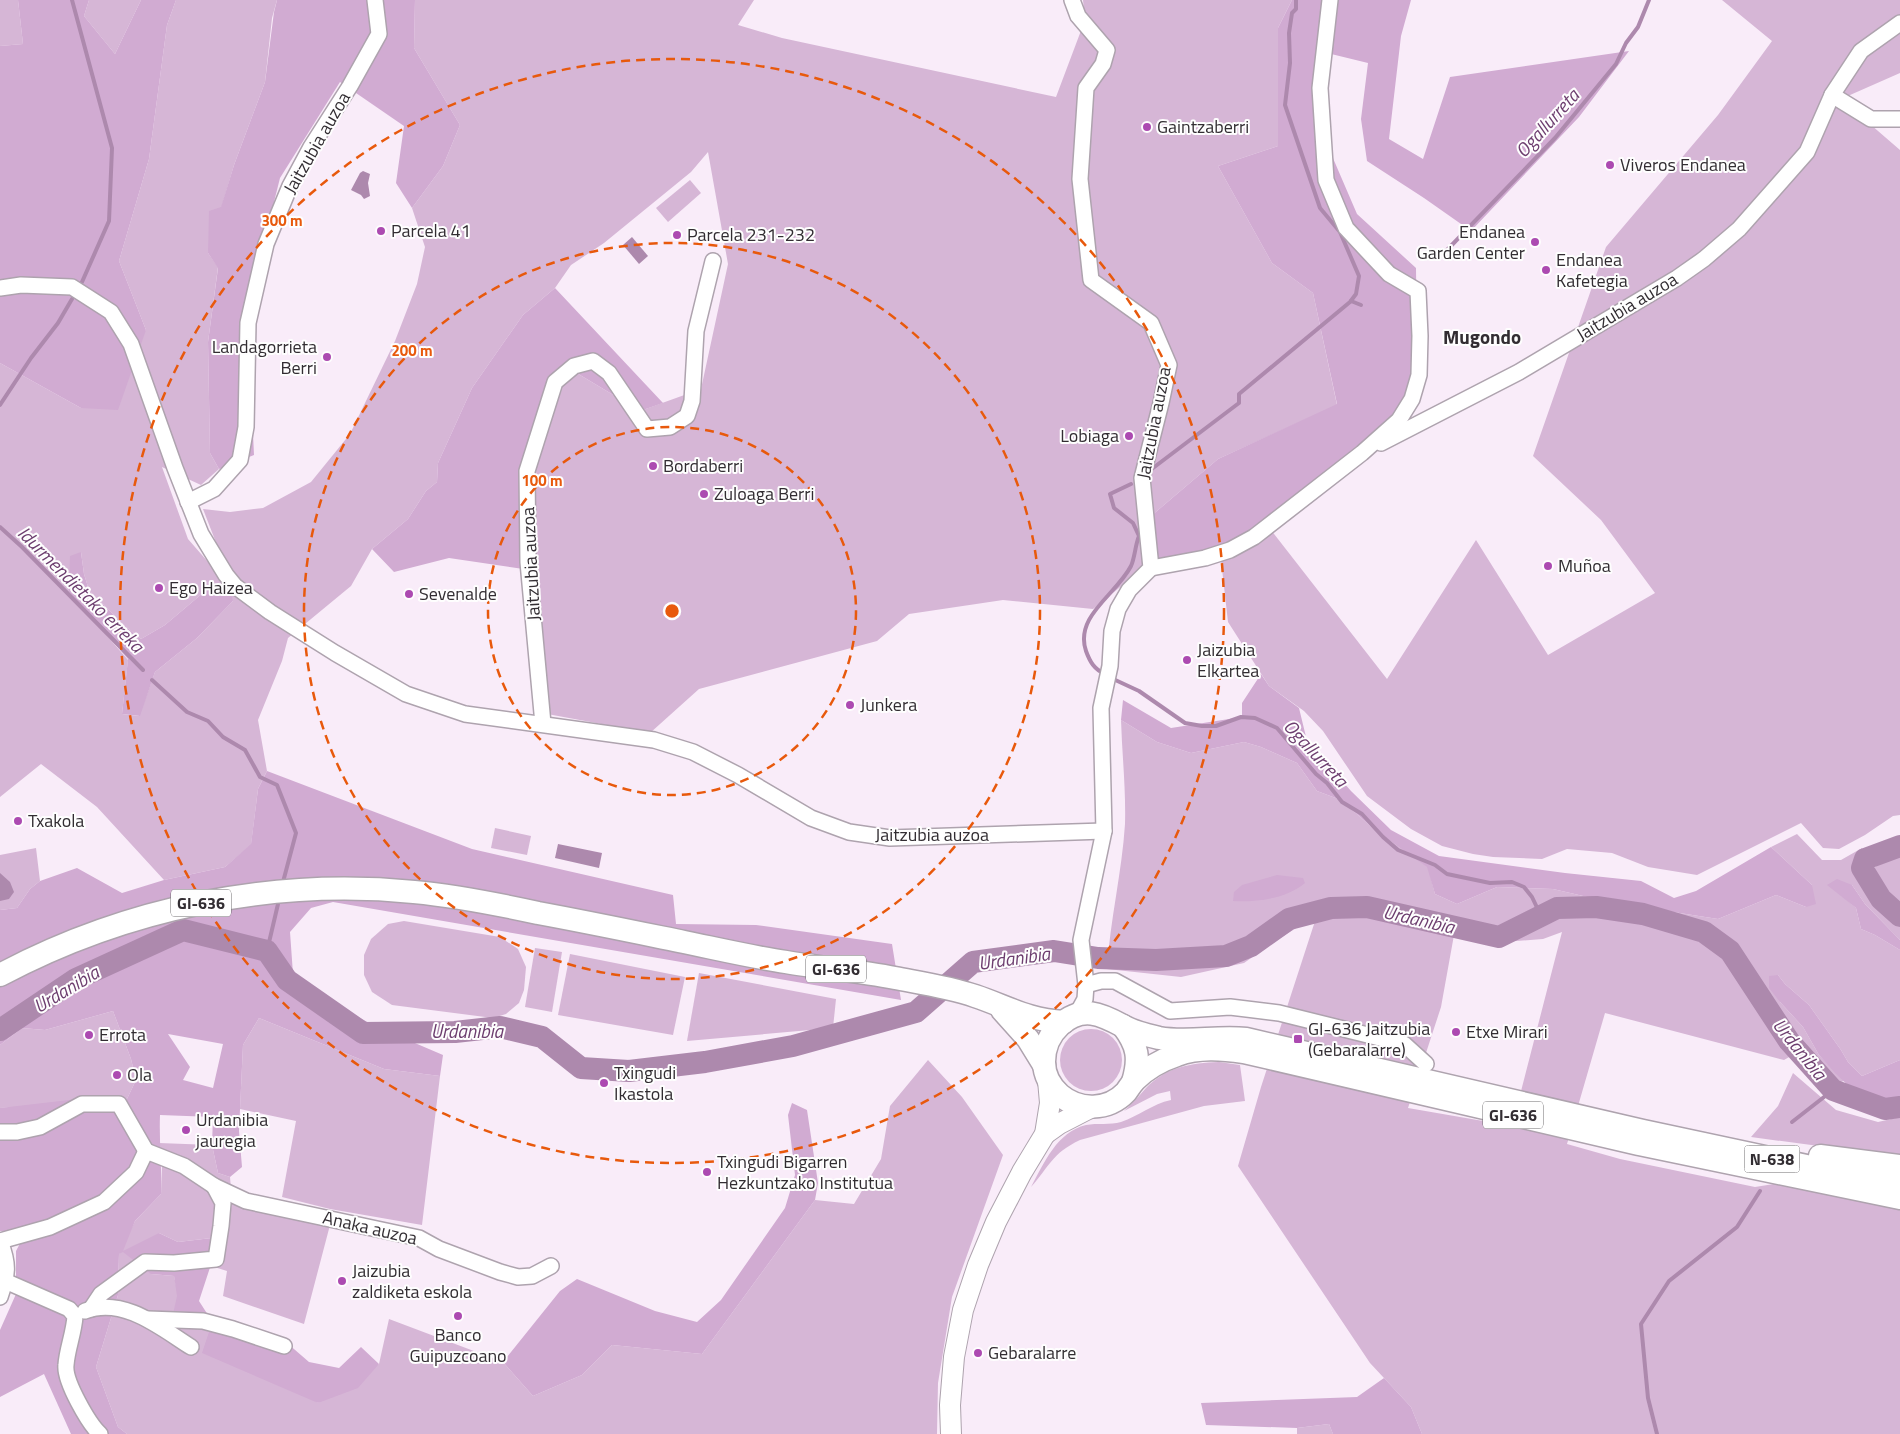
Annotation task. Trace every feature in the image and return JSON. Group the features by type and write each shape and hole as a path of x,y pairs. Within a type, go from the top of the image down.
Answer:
{"main road":[{"name":"GI-636","path":"0,976 53,949 91,934 127,922 232,897 326,889 371,889 414,892 474,900 785,962 887,976 964,992 1035,1019 1067,1020 1089,1013 1100,1014 1140,1033 1160,1038 1225,1037 1246,1039 1643,1131 1900,1166"},
{"name":"GI-636","path":"995,1005 1018,1026 1056,1091 1066,1100 1078,1105 1103,1106 1115,1101 1146,1070 1177,1054 1202,1049 1244,1052 1639,1144 1900,1198"},
{"path":"1046,1073 1045,1052 1048,1041 1055,1030 1067,1020"},
{"path":"1123,1026 1132,1038 1137,1052 1137,1067 1133,1082"},
{"name":"N-638","path":"1643,1131 1900,1186"}],"street":[{"name":"Jaitzubia auzoa","path":"188,502 214,489 240,460 246,427 248,323 266,244 290,186 311,147 350,86 379,34 375,0"},
{"name":"Jaitzubia auzoa","path":"1072,0 1078,16 1107,50 1103,64 1086,88 1080,179 1091,280 1151,323 1169,365 1142,478 1151,568 1205,558 1230,550 1254,537 1362,453 1399,420 1412,399 1416,388 1420,363 1418,291 1389,274 1346,228 1326,180 1320,88 1330,0"},
{"name":"Jaitzubia auzoa","path":"1362,453 1441,414 1519,372 1677,278 1704,259 1739,229 1807,152 1832,95 1861,51 1900,23"},
{"path":"1832,95 1871,119 1900,119"},
{"name":"Jaitzubia auzoa","path":"543,724 528,562 527,471 555,382 574,366 593,361 609,373 647,429 670,426 687,416 692,401 696,331 713,261"},
{"name":"Jaitzubia auzoa","path":"0,288 21,285 72,287 111,312 131,344 201,534 226,575 235,586 270,612 335,654 406,694 465,714 654,740 693,752 738,775 811,818 849,832 890,838 1104,831"},
{"path":"1100,1014 1091,1004 1085,984 1081,940 1104,831 1101,718 1104,688 1112,653 1112,631 1118,609 1129,590 1151,568"},
{"path":"1085,984 1115,981 1170,1011 1230,1007 1279,1013 1404,1044 1426,1064"},
{"path":"1067,1020 1082,1006 1085,984"},
{"path":"951,1434 950,1405 954,1357 963,1310 978,1265 996,1222 1044,1134 1050,1103 1046,1073"},
{"path":"0,1132 17,1132 40,1127 82,1104 119,1104 146,1151 136,1172 104,1202 50,1227 0,1241 7,1261 6,1281 0,1297"},
{"path":"1044,1134 1092,1107"},
{"name":"Anaka auzoa","path":"146,1151 184,1166 214,1186 246,1201 419,1238 439,1249 518,1277 532,1276 551,1266"},
{"path":"91,1309 101,1294 145,1262 174,1264 216,1259 222,1203 214,1186"},
{"path":"6,1281 69,1309 75,1316 66,1367 67,1377 93,1428 100,1434"},
{"path":"75,1316 91,1309 121,1308 148,1319 191,1348"},
{"path":"148,1319 203,1321 284,1346"}],"shaded area":[{"path":"0,0 18,0 23,44 0,46"},
{"path":"18,0 89,0 84,16 115,54 141,0 176,0 167,25 149,159 119,261 146,330 118,410 81,408 0,363 0,46 23,44"},
{"path":"89,0 141,0 115,54 84,16"},
{"path":"176,0 277,0 272,18 265,82 234,165 208,253 218,267 208,342 210,453 219,469 201,485 162,467 188,539 229,586 222,558 203,509 230,512 263,508 311,482 350,434 395,341 417,284 425,247 412,208 443,166 460,125 414,48 415,0 754,0 738,25 782,38 1056,97 1085,20 1083,0 1292,0 1278,28 1278,146 1218,166 1272,263 1313,293 1337,405 1218,459 1144,522 1150,563 1093,609 1003,600 909,614 877,641 699,689 650,733 542,713 533,464 570,369 640,411 701,389 728,264 708,152 691,172 604,243 571,265 555,288 523,315 472,388 438,463 437,482 426,491 408,519 372,549 351,586 288,638 282,661 258,720 267,771 258,789 251,845 225,867 164,880 97,807 41,764 0,797 0,363 81,408 146,330 119,261 149,159 167,25","holes":["81,552 84,574 89,590 141,639 165,625 210,587 233,601 197,638 155,672 139,716 122,714 128,660 69,592"]},
{"path":"277,0 415,0 414,48 460,125 443,166 412,208 396,183 404,126 340,82 280,178 247,310 254,455 219,469 210,453 208,342 218,268 208,253 209,211 221,207 234,165 265,82"},
{"path":"1292,0 1411,0 1401,36 1389,139 1423,159 1450,77 1629,51 1579,117 1471,231 1367,161 1361,119 1368,63 1323,52 1317,121 1357,214 1416,268 1417,357 1410,395 1387,425 1264,521 1220,551 1150,563 1144,522 1218,459 1337,404 1313,293 1272,263 1218,166 1278,146 1278,28"},
{"path":"1722,0 1900,0 1900,73 1841,99 1900,150 1900,815 1893,816 1865,835 1839,849 1823,848 1801,823 1697,875 1648,867 1612,853 1567,849 1542,859 1493,857 1442,846 1411,829 1367,796 1323,731 1304,711 1269,686 1228,622 1220,551 1264,521 1387,679 1476,540 1548,655 1655,593 1601,520 1533,456 1606,247 1718,115 1772,41"},
{"path":"363,171 370,174 368,183 370,196 364,199 361,195 351,190"},
{"path":"690,180 701,193 668,222 656,208"},
{"path":"632,237 648,256 639,264 623,245"},
{"path":"555,288 663,403 640,411 570,369 533,464 537,571 449,558 394,572 372,549 408,519 426,491 437,482 438,463 472,388 523,315"},
{"path":"81,552 84,574 89,590 141,639 165,625 210,587 229,587 233,601 197,638 155,672 140,716 122,714 128,659 69,592 70,556"},
{"path":"1261,674 1269,686 1299,708 1307,741 1351,791 1391,830 1439,856 1641,881 1674,898 1696,891 1771,847 1812,885 1816,904 1806,907 1776,895 1718,919 1609,902 1553,889 1497,887 1457,904 1435,894 1427,867 1376,831 1341,800 1317,791 1297,763 1261,747 1244,742 1191,753 1157,742 1121,720 1123,700 1171,728 1242,717 1242,703"},
{"path":"1121,720 1157,742 1191,753 1244,742 1261,747 1297,763 1317,791 1341,800 1376,831 1428,867 1435,894 1457,904 1497,887 1553,889 1609,902 1718,919 1776,895 1806,907 1812,885 1771,847 1797,834 1822,860 1841,860 1862,848 1864,853 1854,870 1871,898 1900,926 1900,940 1865,904 1852,885 1847,900 1856,908 1861,929 1900,950 1900,1060 1862,1076 1848,1062 1809,1005 1785,984 1778,975 1780,1002 1803,1027 1819,1055 1844,1081 1837,1083 1766,998 1743,956 1723,940 1727,958 1791,1056 1784,1060 1605,1013 1567,1144 1620,1159 1755,1187 1787,1182 1900,1207 1900,1434 1422,1434 1411,1407 1370,1363 1238,1166 1261,1087 1316,918 1312,918 1244,963 1181,977 1107,969 1125,824","holes":["1562,932 1512,1126 1408,1108 1441,1007 1454,935 1503,942 1543,939"]},
{"path":"267,771 472,849 673,895 676,924 756,925 892,944 901,1000 333,902 311,908 290,932 293,974 320,997 375,1026 443,1055 440,1076 384,1069 259,1018 243,1045 239,1131 242,1167 230,1177 218,1173 212,1145 213,1117 160,1115 161,1194 135,1221 123,1251 159,1233 178,1242 220,1237 199,1301 208,1315 287,1343 309,1362 339,1368 361,1347 379,1364 358,1388 318,1403 202,1353 210,1329 173,1314 177,1296 174,1276 151,1274 123,1252 119,1254 118,1295 96,1367 118,1427 127,1434 71,1434 44,1374 0,1397 0,1330 16,1294 16,1251 25,1234 0,1231 0,1108 86,1098 126,1101 136,1080 131,1059 113,1011 45,1030 22,1028 0,1045 0,910 17,908 30,889 40,881 77,868 122,893 164,880 225,867 251,844 258,789","holes":["168,1034 223,1044 213,1088 183,1080 190,1067"]},
{"path":"495,828 531,836 527,855 491,848"},
{"path":"558,844 602,853 599,868 555,858"},
{"path":"36,848 40,881 30,889 17,908 0,910 0,855"},
{"path":"1900,855 1900,907 1889,896 1872,870 1882,861"},
{"path":"0,873 10,882 14,892 9,899 0,901"},
{"path":"1277,875 1303,878 1305,883 1280,896 1252,901 1233,901 1234,892 1242,885"},
{"path":"1837,879 1852,885 1865,904 1900,940 1900,950 1861,929 1856,908 1827,885"},
{"path":"404,921 500,937 518,949 526,967 524,990 519,1003 506,1014 493,1018 392,1005 372,992 364,975 364,955 371,939 388,924"},
{"path":"535,948 562,952 552,1012 525,1007"},
{"path":"570,954 685,977 673,1035 558,1015"},
{"path":"699,973 836,999 833,1028 687,1041"},
{"path":"1778,975 1785,984 1809,1005 1848,1062 1862,1076 1900,1060 1900,1099 1882,1102 1857,1094 1835,1073 1819,1055 1803,1027 1769,988 1769,976"},
{"path":"113,1011 131,1059 136,1080 126,1101 0,1108 0,1045 22,1028 45,1030"},
{"path":"259,1018 384,1069 440,1076 422,1225 330,1209 282,1197 296,1121 240,1109 243,1045"},
{"path":"1091,1029 1103,1032 1113,1038 1119,1048 1122,1060 1119,1072 1113,1082 1103,1088 1091,1091 1079,1088 1069,1082 1063,1072 1060,1060 1063,1048 1069,1038 1079,1032"},
{"path":"928,1060 962,1097 1003,1155 952,1297 938,1383 937,1434 127,1434 118,1427 96,1367 118,1295 119,1254 135,1221 161,1194 162,1165 159,1143 212,1145 218,1173 230,1177 232,1201 330,1225 304,1324 223,1296 227,1271 211,1266 220,1237 178,1242 159,1233 151,1274 174,1276 176,1285 210,1329 318,1403 379,1364 389,1319 503,1362 533,1396 582,1375 612,1345 702,1354 815,1200 854,1204 881,1159 890,1106"},
{"path":"1219,1062 1240,1065 1245,1101 1204,1106 1080,1140 1057,1155 1031,1187 1059,1141 1067,1134 1086,1125 1121,1122 1158,1104 1171,1100 1170,1091 1157,1094 1124,1111 1146,1088 1162,1075 1189,1065"},
{"path":"1793,1073 1836,1110 1878,1122 1900,1117 1900,1157 1751,1137 1778,1106"},
{"path":"792,1103 807,1110 818,1183 815,1200 702,1354 612,1345 582,1375 533,1396 503,1362 560,1291 577,1279 655,1311 697,1322 721,1300 785,1208 795,1175 788,1115"},
{"path":"1384,1378 1411,1407 1422,1434 1333,1434 1329,1424 1297,1428 1206,1425 1201,1403 1357,1397"},
{"path":"1329,1424 1333,1434 1297,1434 1297,1428"}],"waterway":[{"name":"Idurmendietako erreka","path":"72,0 112,148 109,221 82,282"},
{"name":"Ogallurreta","path":"1153,468 1239,403 1239,394 1350,302 1356,294 1359,276 1340,232 1320,208 1285,105 1290,63 1289,33 1292,13 1296,9 1296,0"},
{"name":"Ogallurreta","path":"1447,250 1555,138 1616,64 1626,43 1638,27 1649,0"},
{"name":"Idurmendietako erreka","path":"0,405 31,358 58,323 72,299"},
{"name":"Ogallurreta","path":"1351,301 1361,305"},
{"name":"Ogallurreta","path":"1105,674 1098,670 1091,662 1086,651 1084,638 1091,616 1125,576 1132,563 1139,536 1133,523 1114,508 1110,494 1131,484"},
{"name":"Idurmendietako erreka","path":"0,527 143,670"},
{"name":"Ogallurreta","path":"1111,678 1139,691 1185,723 1216,726 1241,717 1255,718 1277,728 1342,802 1362,814 1398,850 1435,865 1447,874 1490,883 1512,882 1524,887 1532,897 1541,916"},
{"name":"Idurmendietako erreka","path":"152,680 187,712 208,721 223,737 245,750 260,777 277,785 296,833 283,882"},
{"path":"1900,846 1865,859 1862,868 1881,899 1900,916"},
{"name":"Idurmendietako erreka","path":"267,951 278,904"},
{"name":"Urdanibia","path":"0,1030 76,979 183,930 267,951 287,980 363,1033 455,1032 500,1027 542,1037 581,1068 629,1071 705,1062 793,1046 916,1012 973,962 1054,951 1098,958 1156,960 1226,956 1251,946 1289,919 1331,908 1367,907 1499,937 1557,908 1596,907 1643,914 1704,932 1730,951 1789,1041 1833,1090 1885,1109 1900,1107"},
{"path":"1792,1122 1833,1090"},
{"path":"1657,1434 1648,1398 1641,1324 1669,1281 1737,1227 1760,1191"}],"place":[{"name":"Gaintzaberri","path":"1147,127"},
{"name":"Viveros Endanea","path":"1610,165"},
{"name":"Parcela 41","path":"381,231"},
{"name":"Parcela 231-232","path":"677,235"},
{"name":"Endanea Garden Center","path":"1535,242"},
{"name":"Endanea Kafetegia","path":"1546,270"},
{"name":"Landagorrieta Berri","path":"327,357"},
{"name":"Lobiaga","path":"1129,436"},
{"name":"Bordaberri","path":"653,466"},
{"name":"Zuloaga Berri","path":"704,494"},
{"name":"Muñoa","path":"1548,566"},
{"name":"Ego Haizea","path":"159,588"},
{"name":"Sevenalde","path":"409,594"},
{"name":"Jaizubia Elkartea","path":"1187,660"},
{"name":"Junkera","path":"850,705"},
{"name":"Txakola","path":"18,821"},
{"name":"Etxe Mirari","path":"1456,1032"},
{"name":"Errota","path":"89,1035"},
{"name":"GI-636 Jaitzubia (Gebaralarre)","path":"1298,1039"},
{"name":"Ola","path":"117,1075"},
{"name":"Txingudi Ikastola","path":"604,1083"},
{"name":"Urdanibia jauregia","path":"186,1130"},
{"name":"Txingudi Bigarren Hezkuntzako Institutua","path":"707,1172"},
{"name":"Jaizubia zaldiketa eskola","path":"342,1281"},
{"name":"Banco Guipuzcoano","path":"458,1316"},
{"name":"Gebaralarre","path":"978,1353"}],"district":[{"name":"Mugondo","path":"1482,337"}]}
